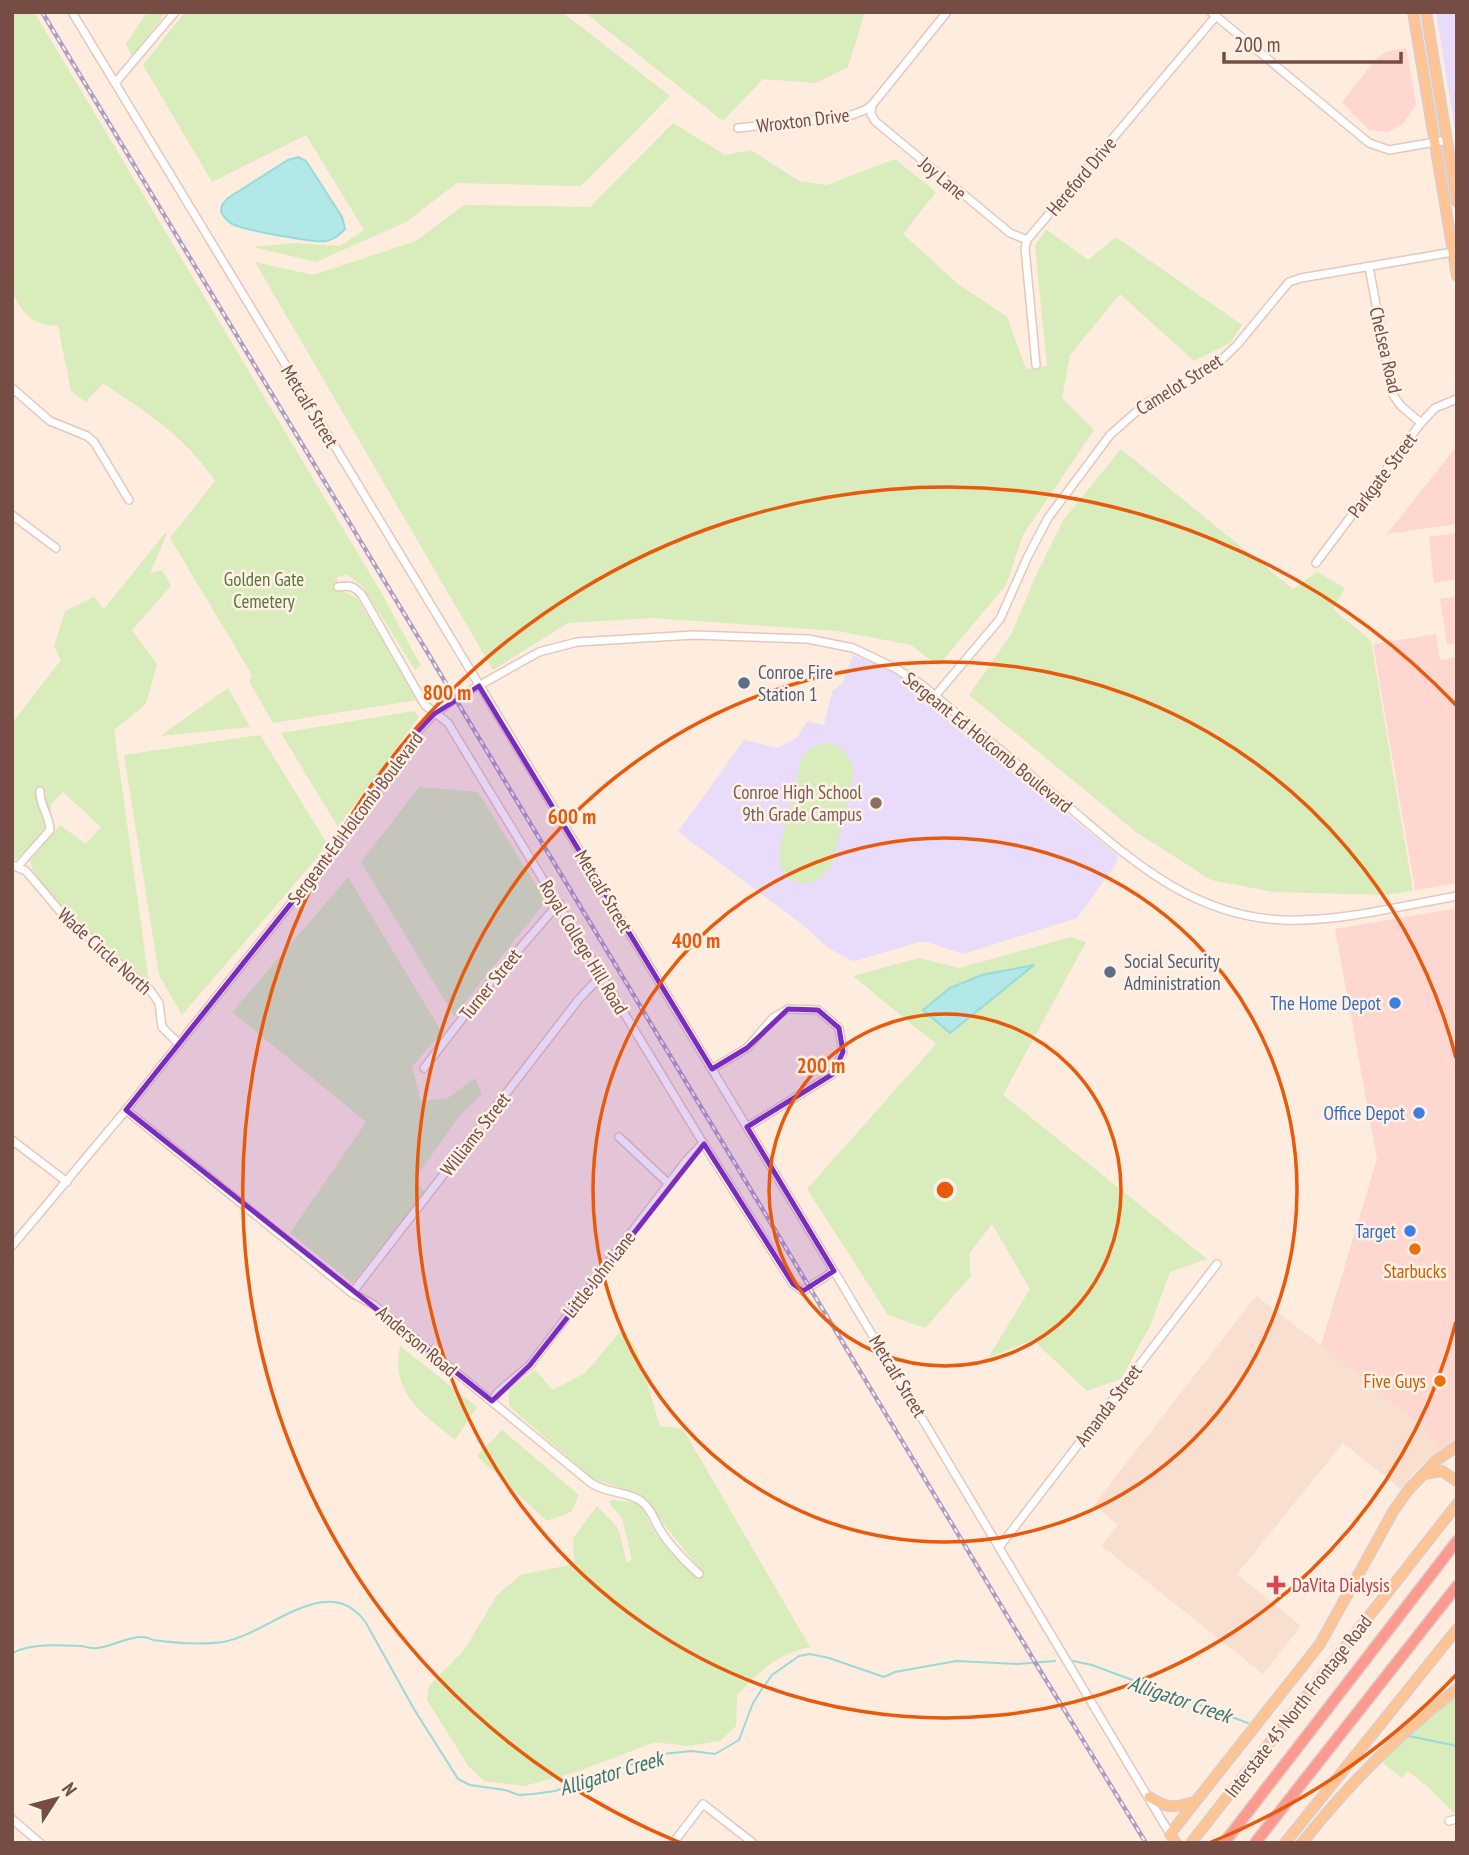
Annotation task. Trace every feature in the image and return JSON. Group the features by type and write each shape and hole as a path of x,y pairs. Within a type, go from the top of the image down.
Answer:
{"highway":[{"path":"1224,1843 1457,1541"},
{"path":"1255,1843 1457,1586"}],"main road":[{"path":"1413,12 1457,276"},
{"path":"1423,12 1428,53 1434,59 1457,202"},
{"path":"1170,1833 1320,1644 1394,1510 1409,1489 1437,1461 1457,1446"},
{"path":"1424,1474 1442,1471 1457,1481"},
{"name":"Interstate 45 North Frontage Road","path":"1191,1843 1457,1504"},
{"path":"1285,1843 1455,1635"},
{"path":"1302,1843 1378,1756 1457,1689"},
{"path":"1149,1797 1164,1806 1174,1808 1196,1801"},
{"name":"Metcalf Street","path":"1170,1833 1176,1843"}],"street":[{"name":"Metcalf Street","path":"72,12 834,1270 1170,1833"},
{"path":"116,82 175,12"},
{"name":"Wroxton Drive","path":"738,128 849,116 865,110 872,105 947,12"},
{"path":"1214,14 1369,143 1389,150 1447,140"},
{"name":"Hereford Drive","path":"1027,240 1214,14"},
{"name":"Joy Lane","path":"872,105 871,114 874,121 1010,233 1027,240"},
{"path":"1027,240 1025,248 1036,365"},
{"name":"Camelot Street","path":"936,696 1000,619 1048,518 1110,435 1147,403 1218,363 1237,345 1289,282 1455,252"},
{"name":"Chelsea Road","path":"1369,267 1393,396 1421,423"},
{"path":"12,388 50,421 87,436 94,442 130,500"},
{"name":"Parkgate Street","path":"1316,563 1421,423 1435,408 1457,399"},
{"path":"12,514 56,548"},
{"name":"Royal College Hill Road","path":"338,587 355,587 423,703 448,723 703,1143 793,1284 803,1291 834,1270"},
{"name":"Sergeant Ed Holcomb Boulevard","path":"12,1246 126,1110 357,821 412,737 434,714 455,699 554,646 577,642 694,635 783,638 828,642 853,648 886,663 920,684 1131,859 1193,898 1245,915 1283,920 1345,916 1457,896"},
{"path":"15,865 50,830 49,820 40,802 40,791"},
{"name":"Wade Circle North","path":"15,865 26,872 64,916 150,990 159,1003 162,1027 178,1044"},
{"name":"Turner Street","path":"425,1068 489,984 559,903"},
{"name":"Williams Street","path":"352,1293 579,999 601,976"},
{"path":"712,1069 747,1048 774,1018 788,1009 818,1010 839,1028 843,1052 833,1074 747,1127"},
{"name":"Anderson Road","path":"126,1110 352,1293 374,1305 590,1483 606,1492 642,1501 663,1535 699,1574"},
{"path":"619,1138 669,1184"},
{"path":"12,1140 67,1182"},
{"name":"Little John Lane","path":"492,1401 498,1391 530,1365 686,1161 703,1143"},
{"name":"Amanda Street","path":"1000,1546 1216,1264"},
{"path":"673,1843 703,1804 752,1843"},
{"path":"12,1819 40,1843"}],"highlighted area":[{"path":"479,686 712,1069 747,1048 788,1009 818,1010 839,1028 843,1052 833,1074 747,1127 834,1271 803,1291 793,1284 704,1144 530,1365 492,1401 126,1110 357,821 412,737 434,714"}],"shaded area":[{"path":"1436,12 1457,12 1457,142"},
{"path":"1406,48 1416,104 1404,123 1388,132 1369,130 1342,102 1376,59 1385,52"},
{"path":"1456,447 1457,524 1387,534"},
{"path":"1457,533 1457,579 1434,583 1429,537"},
{"path":"1457,596 1457,643 1447,644 1440,599"},
{"path":"1436,634 1440,660 1457,657 1457,883 1415,890 1373,644"},
{"name":"Conroe High School 9th Grade Campus","path":"853,655 875,663 904,679 1118,856 1116,864 1077,918 963,954 927,942 919,942 855,961 850,960 827,947 802,924 678,832 744,740 777,748 797,738 807,721 824,725 832,692 843,682"},
{"path":"1457,908 1457,1438 1440,1450 1423,1428 1321,1345 1377,1159 1335,929"},
{"path":"1256,1296 1423,1428 1440,1450 1414,1472 1401,1489 1343,1443 1237,1574 1301,1626 1263,1674 1102,1546 1118,1525 1094,1505"}],"green space":[{"name":"Golden Gate Cemetery","path":"12,12 34,12 382,594 421,666 415,670 363,587 347,574 336,578 344,592 357,598 417,700 273,723 249,681 252,675 170,538 215,481 177,438 150,415 103,383 86,402 71,391 58,326 41,324 29,317 12,292"},
{"path":"147,12 166,12 132,57 126,44"},
{"path":"185,12 562,12 670,96 581,186 457,183 406,222 316,262 253,247 291,243 340,246 364,230 306,135 212,182 143,65"},
{"path":"584,12 865,12 848,67 816,83 763,79 723,121"},
{"path":"673,123 725,155 751,150 799,181 827,185 895,159 936,192 903,234 958,284 1007,317 1026,369 1047,366 1035,246 1046,229 1088,260 1116,237 1242,325 1230,343 1194,361 1120,294 1070,355 1062,398 1094,430 1023,535 1006,585 938,666 911,645 838,631 653,618 568,623 493,670 255,262 313,275 416,241 464,205 590,207"},
{"path":"1121,449 1293,589 1317,572 1345,588 1333,609 1371,641 1413,891 1386,895 1273,892 1211,880 1136,832 969,695 1012,633 1036,575 1064,519"},
{"path":"165,533 167,534 150,573 162,570 171,586 132,630 157,664 146,704 114,730 149,982 81,927 49,894 37,877 30,861 60,825 86,844 101,827 63,792 51,804 48,821 39,836 15,860 12,859 12,723 61,660 54,646 65,611 94,597 104,609"},
{"path":"228,688 250,727 160,736"},
{"path":"414,711 419,717 338,827 281,733"},
{"path":"260,735 328,845 182,1015 159,975 124,755"},
{"path":"824,743 845,752 854,772 832,866 816,880 798,883 784,873 779,852 801,760 811,749"},
{"path":"419,787 478,792 546,901 454,1016 361,862"},
{"path":"348,877 442,1032 412,1067 421,1101 448,1098 475,1078 482,1094 461,1114 414,1180 426,1193 352,1283 290,1233 366,1122 232,1012"},
{"path":"1071,937 1086,942 1003,1095 1207,1259 1170,1272 1151,1324 1121,1379 1087,1391 1033,1340 988,1358 1030,1289 992,1224 969,1254 971,1276 925,1328 888,1315 807,1189 936,1044 853,976 919,958 959,968"},
{"path":"623,1329 637,1350 660,1426 683,1429 810,1647 778,1659 761,1671 737,1695 736,1726 720,1741 687,1746 655,1742 579,1771 524,1786 484,1781 469,1767 427,1700 429,1686 465,1649 497,1595 521,1575 574,1564 573,1538 597,1506 618,1528 627,1563 632,1560 622,1518 609,1503 611,1500 635,1502 644,1511 656,1535 697,1579 704,1574 636,1493 593,1479 509,1406 509,1389 535,1370 553,1390 585,1373"},
{"path":"400,1346 477,1407 455,1440 421,1411 405,1390 398,1363"},
{"path":"502,1430 579,1495 571,1512 547,1521 477,1456"},
{"path":"1457,1696 1457,1816 1408,1771 1402,1778 1381,1759"}],"water":[{"path":"298,157 306,161 342,217 345,229 339,235 326,241 308,240 250,229 232,224 226,219 221,212 222,205 228,198 288,160"},
{"path":"1034,965 950,1033 923,1010 950,988 982,975"}],"waterway":[{"name":"Alligator Creek","path":"12,1653 46,1645 97,1648 137,1637 179,1643 223,1642 241,1637 298,1609 317,1603 335,1602 351,1608 366,1623 414,1709 458,1779 470,1785 519,1795 555,1791 662,1754 692,1751 715,1754 739,1740 753,1703 762,1689 772,1675 799,1656 810,1654 829,1658 884,1677 895,1672 956,1661 1018,1664 1055,1661"},
{"name":"Alligator Creek","path":"1073,1661 1092,1665 1248,1723"},
{"name":"Alligator Creek","path":"1409,1736 1457,1746"}],"railway":[{"path":"42,12 1146,1843"}],"place":[{"name":"Conroe Fire Station 1","path":"744,683"},
{"name":"Conroe High School 9th Grade Campus","path":"876,803"},
{"name":"Social Security Administration","path":"1110,972"},
{"name":"The Home Depot","path":"1395,1003"},
{"name":"Office Depot","path":"1419,1113"},
{"name":"Target","path":"1410,1231"},
{"name":"Starbucks","path":"1415,1249"},
{"name":"Five Guys","path":"1440,1381"},
{"name":"DaVita Dialysis","path":"1276,1585"}]}
